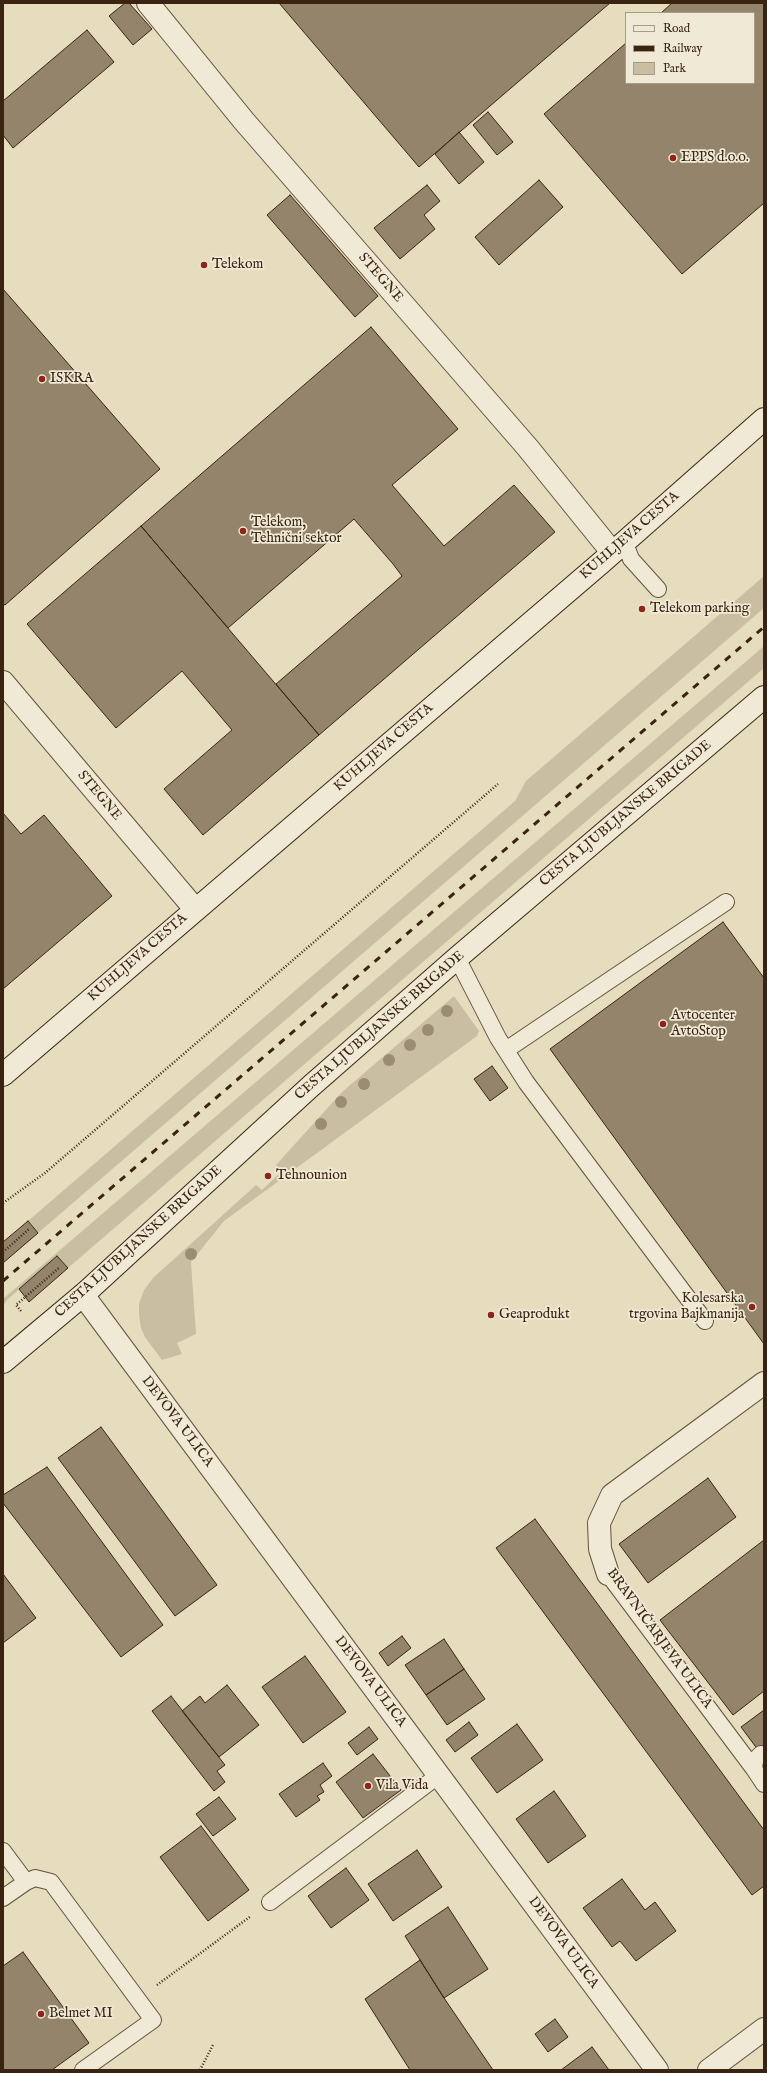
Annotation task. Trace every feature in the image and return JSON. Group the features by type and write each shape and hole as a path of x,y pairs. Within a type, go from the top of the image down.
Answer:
{"street":[{"name":"STEGNE","path":"148,3 244,121 528,448 618,547"},
{"name":"KUHLJEVA CESTA","path":"3,1075 618,547 764,419"},
{"name":"STEGNE","path":"3,682 195,910"},
{"name":"CESTA LJUBLJANSKE BRIGADE","path":"3,1362 83,1296 311,1086 457,958 764,697"},
{"name":"DEVOVA ULICA","path":"83,1296 439,1774 657,2070"},
{"name":"BRAVNIČARJEVA ULICA","path":"608,1574 600,1549 599,1523 612,1495 764,1383"},
{"path":"709,2070 764,2029"}],"lane":[{"path":"618,547 658,589"},
{"path":"506,1050 726,902"},
{"path":"457,958 506,1050 526,1082 705,1320"},
{"name":"BRAVNIČARJEVA ULICA","path":"608,1574 764,1784"},
{"path":"754,1769 755,1760 761,1754"},
{"path":"270,1902 439,1774"},
{"path":"3,1851 26,1882"},
{"path":"3,1898 26,1882 35,1878 51,1882 152,2020 83,2070"}],"path":[{"path":"3,1203 45,1173 498,784"},
{"path":"3,1252 29,1229"},
{"path":"16,1305 60,1267"},
{"path":"164,1980 244,1921"},
{"path":"200,2070 213,2045"}],"green space":[{"path":"764,576 764,608 38,1233 28,1221 515,801 526,781"},
{"path":"764,646 764,668 68,1268 57,1256 7,1300 3,1306 3,1299"},
{"path":"454,996 479,1031 477,1036 224,1221 191,1262 196,1334 177,1343 182,1354 162,1360 145,1337 141,1328 139,1315 139,1304 144,1290 153,1278 256,1185 262,1190 281,1172 276,1165 342,1092"}],"building":[{"path":"125,3 129,3 152,29 133,45 109,16"},
{"path":"279,3 610,3 419,167"},
{"name":"EPPS d.o.o.","path":"672,3 764,3 764,203 682,274 544,114 625,44 625,84 755,84 755,12 662,12"},
{"path":"87,30 114,62 13,148 3,135 3,101"},
{"path":"488,112 513,142 497,155 473,125"},
{"path":"459,132 484,162 459,184 435,154"},
{"path":"539,180 563,207 499,265 475,237"},
{"path":"427,185 440,201 424,215 435,229 400,259 374,228"},
{"path":"290,195 378,296 355,317 267,215"},
{"name":"ISKRA","path":"3,289 160,469 5,605 3,604"},
{"name":"Telekom, Tehnični sektor","path":"371,327 458,429 392,485 444,546 514,485 555,532 319,735 276,684 402,576 393,564 354,519 228,628 141,526"},
{"path":"141,526 319,735 203,835 164,789 232,730 182,671 116,728 27,624"},
{"path":"3,813 21,834 44,815 112,896 3,989"},
{"path":"723,922 764,978 764,1344 550,1049"},
{"path":"492,1066 508,1088 490,1101 474,1079"},
{"path":"28,1221 38,1233 3,1263 3,1242"},
{"path":"57,1256 68,1268 29,1302 19,1289"},
{"path":"101,1427 217,1585 175,1616 58,1458"},
{"path":"47,1467 163,1625 121,1657 3,1503 3,1495"},
{"path":"708,1478 736,1517 648,1583 619,1544"},
{"path":"535,1519 764,1830 764,1886 752,1895 496,1548"},
{"path":"764,1540 764,1691 733,1715 660,1620"},
{"path":"3,1574 36,1618 3,1643"},
{"path":"402,1636 411,1648 388,1666 379,1653"},
{"path":"444,1639 464,1669 426,1695 405,1665"},
{"path":"305,1656 346,1712 303,1743 262,1687"},
{"path":"464,1669 485,1699 447,1725 426,1695"},
{"path":"227,1685 259,1725 219,1757 182,1711 200,1696 205,1703"},
{"path":"171,1696 225,1765 217,1771 225,1782 214,1791 152,1711"},
{"path":"764,1710 764,1758 741,1727"},
{"path":"469,1722 478,1735 455,1752 446,1740"},
{"path":"517,1724 543,1760 497,1793 471,1758"},
{"path":"369,1727 378,1739 357,1755 348,1743"},
{"name":"Vila Vida","path":"373,1754 401,1790 363,1818 336,1782"},
{"path":"323,1763 332,1776 320,1785 324,1792 317,1796 320,1800 296,1817 279,1794"},
{"path":"554,1791 586,1836 548,1863 516,1819"},
{"path":"219,1797 236,1819 213,1836 196,1814"},
{"path":"201,1826 249,1890 208,1921 160,1857"},
{"path":"417,1850 442,1887 393,1921 368,1884"},
{"path":"346,1868 369,1900 331,1928 308,1896"},
{"path":"622,1879 645,1910 655,1902 676,1931 636,1961 620,1941 612,1947 583,1908"},
{"path":"448,1907 488,1969 444,1998 405,1936"},
{"path":"23,1952 89,2043 52,2070 3,2070 3,1966"},
{"path":"420,1960 493,2070 410,2070 365,1999"},
{"path":"555,2019 568,2037 548,2052 535,2034"},
{"path":"592,2047 609,2070 561,2070"}],"railway":[{"path":"3,1281 764,627"}],"place":[{"name":"EPPS d.o.o.","path":"673,158"},
{"name":"Telekom","path":"204,265"},
{"name":"ISKRA","path":"42,379"},
{"name":"Telekom, Tehnični sektor","path":"243,531"},
{"name":"Telekom parking","path":"642,609"},
{"name":"Avtocenter AvtoStop","path":"663,1024"},
{"name":"Tehnounion","path":"268,1176"},
{"name":"Kolesarska trgovina Bajkmanija","path":"752,1307"},
{"name":"Geaprodukt","path":"491,1315"},
{"name":"Vila Vida","path":"368,1786"},
{"name":"Belmet MI","path":"41,2014"}]}
